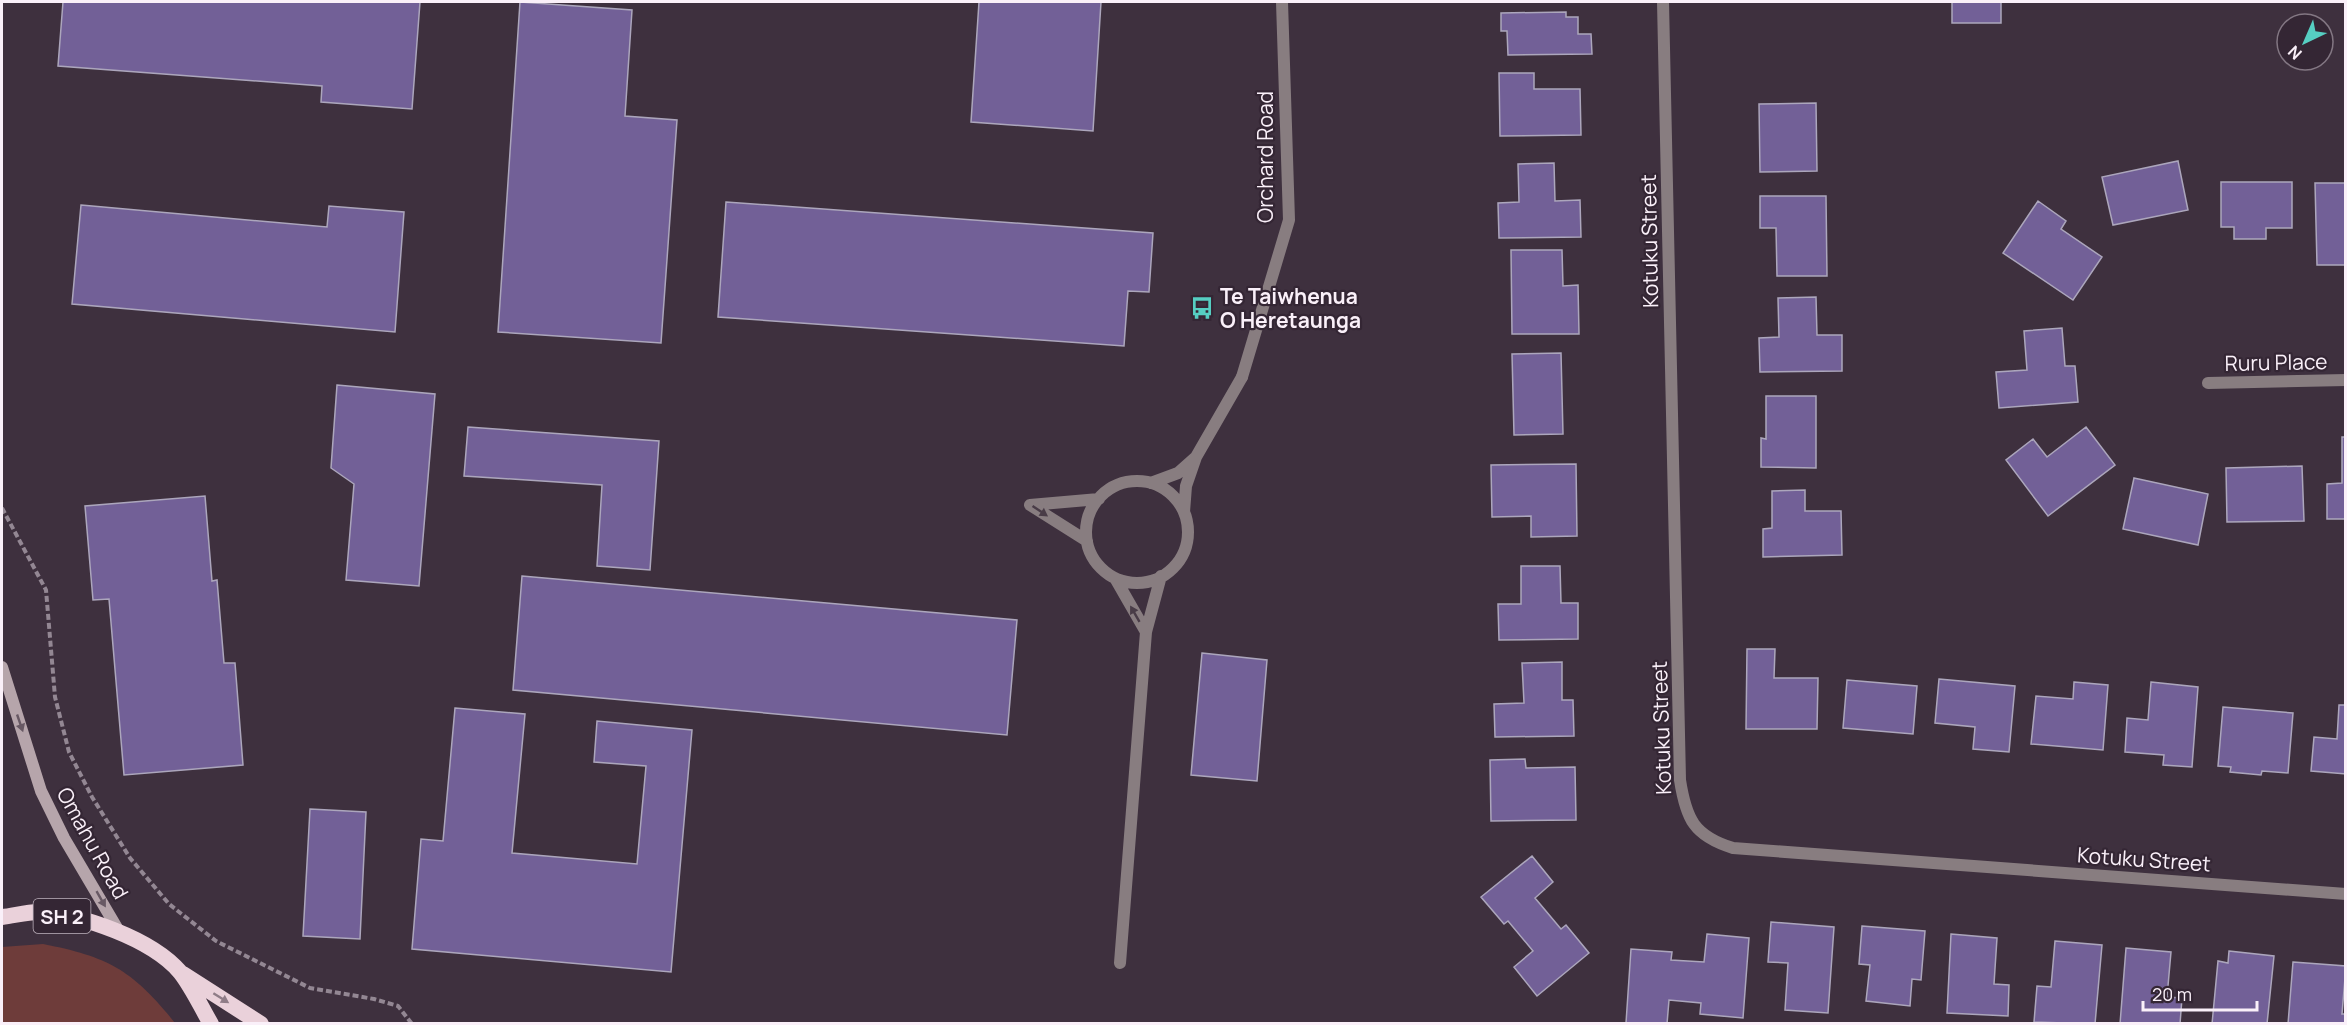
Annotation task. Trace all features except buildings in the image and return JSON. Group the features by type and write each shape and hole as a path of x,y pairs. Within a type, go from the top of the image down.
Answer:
{"highway":[{"name":"SH 2","path":"2,917 37,912 82,918 120,933 149,948 180,972 261,1023"},
{"path":"180,972 211,1023"}],"main road":[{"name":"Omahu Road","path":"2,667 41,790 64,838 120,933"}],"street":[{"name":"Orchard Road","path":"1196,457 1242,377 1289,220 1282,2"},
{"name":"Kotuku Street","path":"1663,2 1680,780 1684,804 1695,828 1713,842 1733,848 2346,894"},
{"name":"Ruru Place","path":"2208,383 2346,380"},
{"path":"1151,483 1178,473 1196,457"},
{"path":"1184,514 1186,486 1196,457"},
{"path":"1139,481 1151,483 1171,493 1181,506 1188,537 1183,552 1174,566 1161,576 1146,582 1130,582 1115,578 1101,568 1091,554 1087,541 1087,519 1099,499 1107,490 1121,483 1139,481"},
{"path":"1087,541 1030,505 1099,499"},
{"path":"1120,963 1146,633 1161,576"},
{"path":"1115,578 1146,633"}],"path":[{"path":"2,508 46,590 55,697 69,752 92,797 130,858 168,904 216,941 310,988 374,999 398,1006 412,1023"}],"shaded area":[{"path":"43,944 86,955 118,969 146,991 175,1023 2,1023 2,947"}],"place":[{"name":"Te Taiwhenua O Heretaunga","path":"1202,308"}]}
